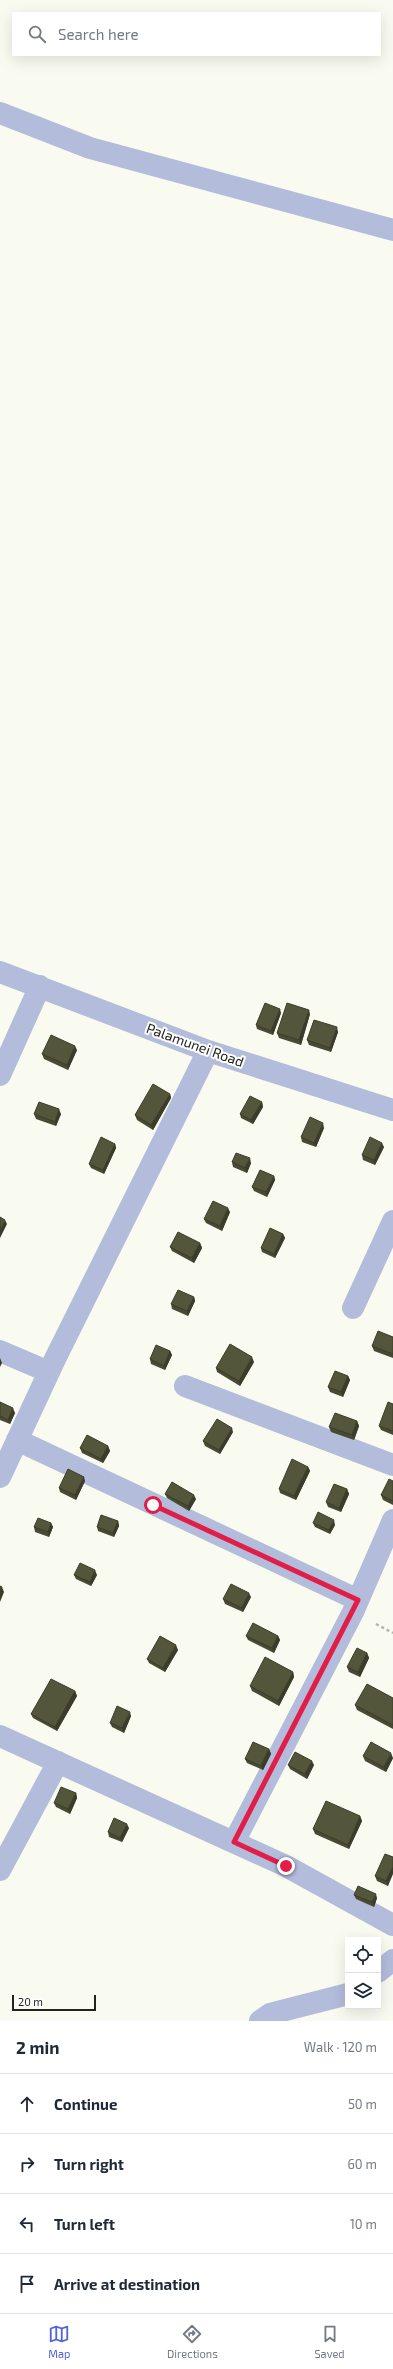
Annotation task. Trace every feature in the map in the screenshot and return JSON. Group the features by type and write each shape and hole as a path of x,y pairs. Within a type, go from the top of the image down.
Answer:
{"street":[{"path":"0,114 90,148 393,230"},
{"name":"Palamunei Road","path":"0,972 208,1051 393,1110"},
{"path":"0,1075 40,986"},
{"path":"0,1476 49,1372 208,1051"},
{"path":"352,1308 393,1221"},
{"path":"0,1351 49,1372"},
{"path":"185,1386 393,1465"},
{"path":"17,1440 358,1600"},
{"path":"234,1842 358,1600 393,1520"},
{"path":"0,1736 286,1866 393,1925"},
{"path":"0,1870 58,1762"},
{"path":"381,1970 393,1960"},
{"path":"260,2021 270,2014 345,1995"}],"building":[{"path":"265,1003 280,1009 271,1031 256,1025"},
{"path":"287,1003 309,1010 299,1040 277,1033"},
{"path":"314,1020 337,1027 330,1048 307,1040"},
{"path":"51,1035 75,1046 67,1065 42,1054"},
{"path":"153,1084 170,1094 151,1125 135,1115"},
{"path":"250,1096 262,1102 251,1120 240,1114"},
{"path":"39,1102 59,1109 55,1122 34,1114"},
{"path":"310,1117 323,1123 314,1143 301,1137"},
{"path":"101,1137 115,1144 103,1170 89,1164"},
{"path":"370,1137 382,1143 374,1160 362,1155"},
{"path":"236,1153 250,1158 245,1168 232,1162"},
{"path":"260,1170 274,1176 266,1192 252,1187"},
{"path":"213,1201 228,1208 220,1226 204,1219"},
{"path":"0,1217 5,1220 0,1230"},
{"path":"270,1228 283,1234 274,1254 261,1248"},
{"path":"178,1232 200,1243 192,1258 170,1247"},
{"path":"178,1290 194,1297 187,1311 171,1304"},
{"path":"378,1331 393,1337 393,1354 372,1346"},
{"path":"230,1344 252,1357 239,1381 216,1368"},
{"path":"156,1345 170,1351 164,1366 150,1359"},
{"path":"335,1371 348,1376 341,1392 328,1387"},
{"path":"0,1402 13,1408 8,1420 0,1416"},
{"path":"388,1402 393,1404 393,1431 379,1426"},
{"path":"335,1413 357,1421 352,1435 329,1427"},
{"path":"217,1419 232,1428 219,1450 203,1441"},
{"path":"87,1435 108,1446 101,1459 80,1448"},
{"path":"292,1459 308,1467 294,1496 279,1489"},
{"path":"68,1469 84,1477 75,1495 59,1488"},
{"path":"389,1479 393,1481 393,1501 381,1495"},
{"path":"172,1482 194,1495 188,1506 165,1494"},
{"path":"334,1484 347,1489 339,1508 326,1502"},
{"path":"318,1512 334,1520 329,1530 313,1523"},
{"path":"101,1515 118,1521 113,1533 97,1527"},
{"path":"38,1518 51,1523 48,1532 34,1527"},
{"path":"80,1563 95,1570 90,1582 74,1575"},
{"path":"231,1584 249,1593 242,1608 223,1599"},
{"path":"253,1623 278,1636 272,1648 246,1636"},
{"path":"160,1636 176,1645 163,1668 147,1659"},
{"path":"357,1648 367,1653 358,1672 347,1667"},
{"path":"265,1657 293,1672 278,1701 250,1686"},
{"path":"51,1679 75,1691 55,1727 31,1714"},
{"path":"367,1684 393,1698 393,1725 355,1705"},
{"path":"117,1706 130,1712 122,1728 110,1723"},
{"path":"253,1742 269,1749 261,1766 245,1759"},
{"path":"371,1742 391,1753 384,1767 363,1756"},
{"path":"295,1752 312,1761 305,1774 288,1765"},
{"path":"61,1787 76,1793 68,1809 54,1803"},
{"path":"326,1801 360,1816 348,1845 313,1829"},
{"path":"114,1818 127,1824 120,1838 108,1832"},
{"path":"385,1854 393,1857 393,1866 386,1881 375,1876"},
{"path":"358,1886 376,1894 372,1902 354,1895"}],"route":[{"path":"153,1505 358,1600 234,1842 286,1866"}]}
